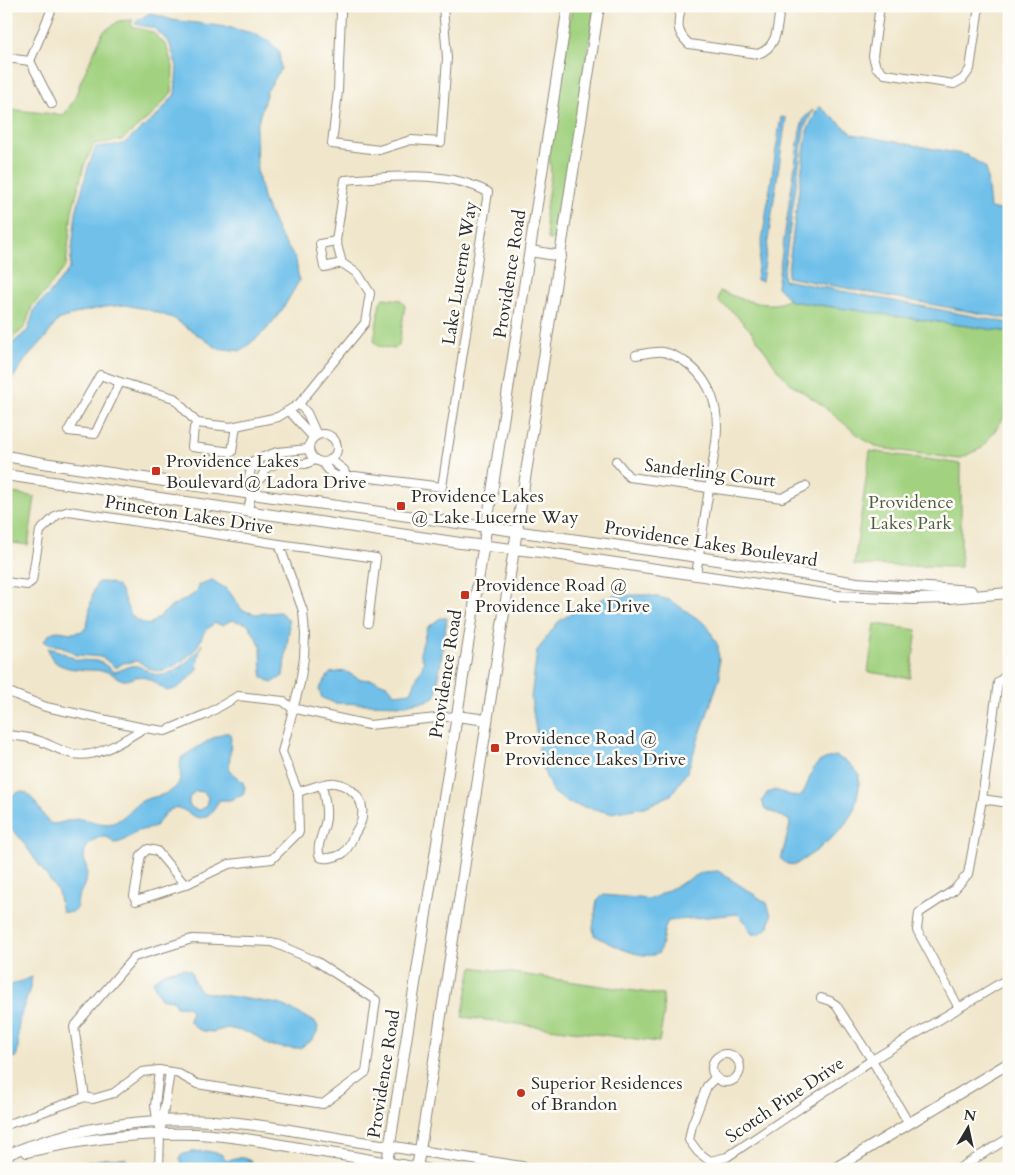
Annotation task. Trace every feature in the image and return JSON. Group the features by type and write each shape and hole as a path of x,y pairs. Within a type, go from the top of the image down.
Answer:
{"street":[{"path":"52,104 30,61 53,6"},
{"path":"337,6 340,12 338,92 332,144 378,150 411,140 441,142 447,58 443,6"},
{"name":"Providence Road","path":"386,1166 568,6"},
{"path":"6,1156 83,1141 160,1134 196,1134 240,1138 386,1166 420,1168 420,1152 599,6"},
{"path":"680,6 678,26 681,37 689,44 758,54 768,51 774,42 780,6"},
{"path":"880,6 873,56 876,67 885,74 954,84 963,79 970,69 979,6"},
{"path":"6,58 30,61"},
{"name":"Lake Lucerne Way","path":"318,461 336,476 442,487 488,192 474,184 426,176 345,180 336,241 342,263"},
{"path":"120,382 95,434 68,431 100,376 174,398 197,423 231,427 278,417 289,411 299,404 365,323 370,293 358,274 342,263 324,267 320,244 336,241"},
{"path":"530,251 561,256"},
{"path":"636,355 663,352 680,358 694,368 704,380 717,409 718,426 696,575"},
{"path":"299,404 307,413 315,436"},
{"path":"289,411 315,436"},
{"path":"197,423 194,428 192,447 232,452 236,426"},
{"path":"318,461 312,457 308,449 310,440 315,436 326,434 331,435 337,443 337,452 331,460"},
{"path":"248,510 254,482 249,476 253,461 276,452 308,449"},
{"name":"Providence Lakes Boulevard","path":"6,456 252,494 698,557 857,583 1009,594"},
{"path":"254,482 261,478 266,468 280,462 305,464 331,460 344,470 346,476"},
{"name":"Sanderling Court","path":"616,461 630,478 710,489 782,498 806,486"},
{"name":"Providence Lakes Boulevard","path":"6,476 483,546 857,598 949,598 997,594"},
{"name":"Princeton Lakes Drive","path":"6,582 26,586 32,581 40,531 57,514 69,511 279,544 303,611 304,658 300,683 282,752 298,792"},
{"path":"279,544 376,558 368,623"},
{"path":"959,1008 917,930 919,912 954,890 968,874 982,799 998,682 1009,673"},
{"path":"6,691 46,707 165,731 207,714 238,696 283,700 292,708 370,725 456,716 487,720"},
{"path":"6,735 24,736 69,754 86,755 119,744 144,728"},
{"path":"185,885 157,851 148,849 141,855 134,896 136,901 185,885 229,864 272,859 299,832 298,792 322,785 333,782 351,789 362,803 362,819 349,846 342,854 324,859 320,857 318,851 326,820 327,806 322,785"},
{"path":"982,799 1009,803"},
{"path":"6,1125 85,1097 93,1099 114,1093 142,1072 159,1070 177,1073 196,1084 323,1104 366,1072 376,1000 316,961 272,942 192,939 134,957 74,1027 85,1097"},
{"name":"Scotch Pine Drive","path":"716,1077 707,1086 692,1125 690,1140 698,1152 710,1161 727,1157 872,1060 1009,978"},
{"path":"821,998 836,1005 872,1060 909,1124"},
{"path":"834,1169 1009,1063"},
{"path":"159,1070 155,1106 160,1120"},
{"path":"160,1169 160,1120 170,1072"},
{"path":"6,1156 46,1140 121,1123 160,1120 207,1121 242,1124 533,1169"},
{"path":"958,1169 1009,1138"}],"green space":[{"path":"572,6 595,6 562,215 556,234 551,240 548,239 545,215 551,173 549,153"},
{"path":"133,20 131,24 133,27 152,32 166,45 173,67 172,92 153,114 122,140 94,144 84,166 72,211 66,266 32,306 25,327 6,344 6,109 64,115 74,100 103,32 119,21"},
{"path":"720,291 744,300 764,304 781,303 788,299 791,301 1009,332 1009,411 982,448 959,459 880,448 863,439 818,402 791,384 778,370 752,332 733,312 718,301"},
{"path":"384,298 401,300 405,306 399,345 394,349 378,346 374,341 380,302"},
{"name":"Providence Lakes Park","path":"870,451 961,464 961,567 854,565"},
{"path":"6,492 35,497 28,545 6,542"},
{"path":"875,624 917,630 910,678 868,672"},
{"path":"472,967 663,995 664,1013 659,1042 462,1017"}],"water":[{"path":"150,13 172,20 228,27 256,34 269,41 279,51 281,69 267,91 256,129 257,171 264,201 278,232 296,260 299,281 282,310 266,330 241,351 217,348 173,318 146,309 125,305 81,312 58,320 46,337 25,360 6,388 6,349 28,330 35,308 70,268 76,212 88,167 96,147 123,144 156,117 175,94 177,66 169,42 154,28 135,24"},
{"path":"819,106 853,134 967,155 986,168 990,208 1009,212 1009,319 787,277 807,131"},
{"path":"813,110 804,129 783,276 784,280 1009,323 1009,332 791,301 777,287 800,131 804,118"},
{"path":"781,117 786,118 762,281 756,280"},
{"path":"212,580 228,590 242,610 255,614 280,612 288,619 289,630 283,676 272,683 262,677 261,646 248,624 232,620 222,625 215,623 204,632 199,644 190,655 174,666 159,671 150,669 138,661 123,663 116,668 102,657 77,655 61,646 50,645 44,641 56,631 73,633 80,632 86,628 93,593 98,582 115,585 119,588 129,612 134,618 148,625 171,607 195,593 198,590 198,585"},
{"path":"614,595 648,595 670,600 707,625 718,646 720,677 687,772 671,795 645,807 610,813 568,803 552,791 541,764 531,698 537,651 558,622 584,605"},
{"path":"440,618 447,618 436,696 426,701 402,705 335,703 322,698 319,689 330,673 345,671 359,679 374,680 389,686 395,694 411,692 424,662 420,653 427,628"},
{"path":"202,644 197,671 178,688 167,691 144,677 123,680 108,672 64,667 56,663 51,657 48,648 77,660 100,661 114,672 134,666 158,675 164,675 183,665 195,654"},
{"path":"224,733 230,733 229,771 242,781 245,787 243,795 230,800 220,800 210,813 198,818 182,809 172,809 154,827 138,831 118,843 114,843 105,837 94,840 84,852 87,875 78,898 77,908 72,912 62,912 58,892 21,839 6,824 6,802 14,794 21,792 27,794 52,824 78,819 104,824 113,823 121,819 140,802 166,794 175,788 179,781 182,757","holes":["195,791 204,792 208,797 206,806 201,810 194,809 189,805 189,798"]},
{"path":"836,756 850,764 859,774 859,788 854,810 842,829 816,851 795,865 787,864 781,859 790,825 789,820 765,809 762,801 767,793 775,790 797,797 802,795 816,765 827,758"},
{"path":"718,871 767,903 771,915 769,927 759,934 752,934 744,920 737,914 668,921 658,954 650,955 642,955 625,950 594,935 593,928 597,900 603,895 651,899 703,872"},
{"path":"183,968 191,971 195,983 203,992 279,1004 316,1023 318,1027 317,1032 313,1039 300,1048 284,1048 268,1045 250,1033 227,1028 213,1032 197,1029 189,1021 191,1011 186,1007 176,1006 173,1000 160,998 153,982 162,974"},
{"path":"32,977 20,1019 16,1057 6,1059 6,987"},
{"path":"207,1151 221,1154 228,1161 240,1158 251,1161 251,1163 247,1169 183,1169 180,1159 181,1155"},
{"path":"104,1159 126,1159 127,1169 51,1169"}],"place":[{"name":"Providence Lakes Boulevard@ Ladora Drive","path":"156,471"},
{"name":"Providence Lakes @ Lake Lucerne Way","path":"401,506"},
{"name":"Providence Road @ Providence Lake Drive","path":"465,595"},
{"name":"Providence Road @ Providence Lakes Drive","path":"495,748"},
{"name":"Superior Residences of Brandon","path":"521,1093"}]}
